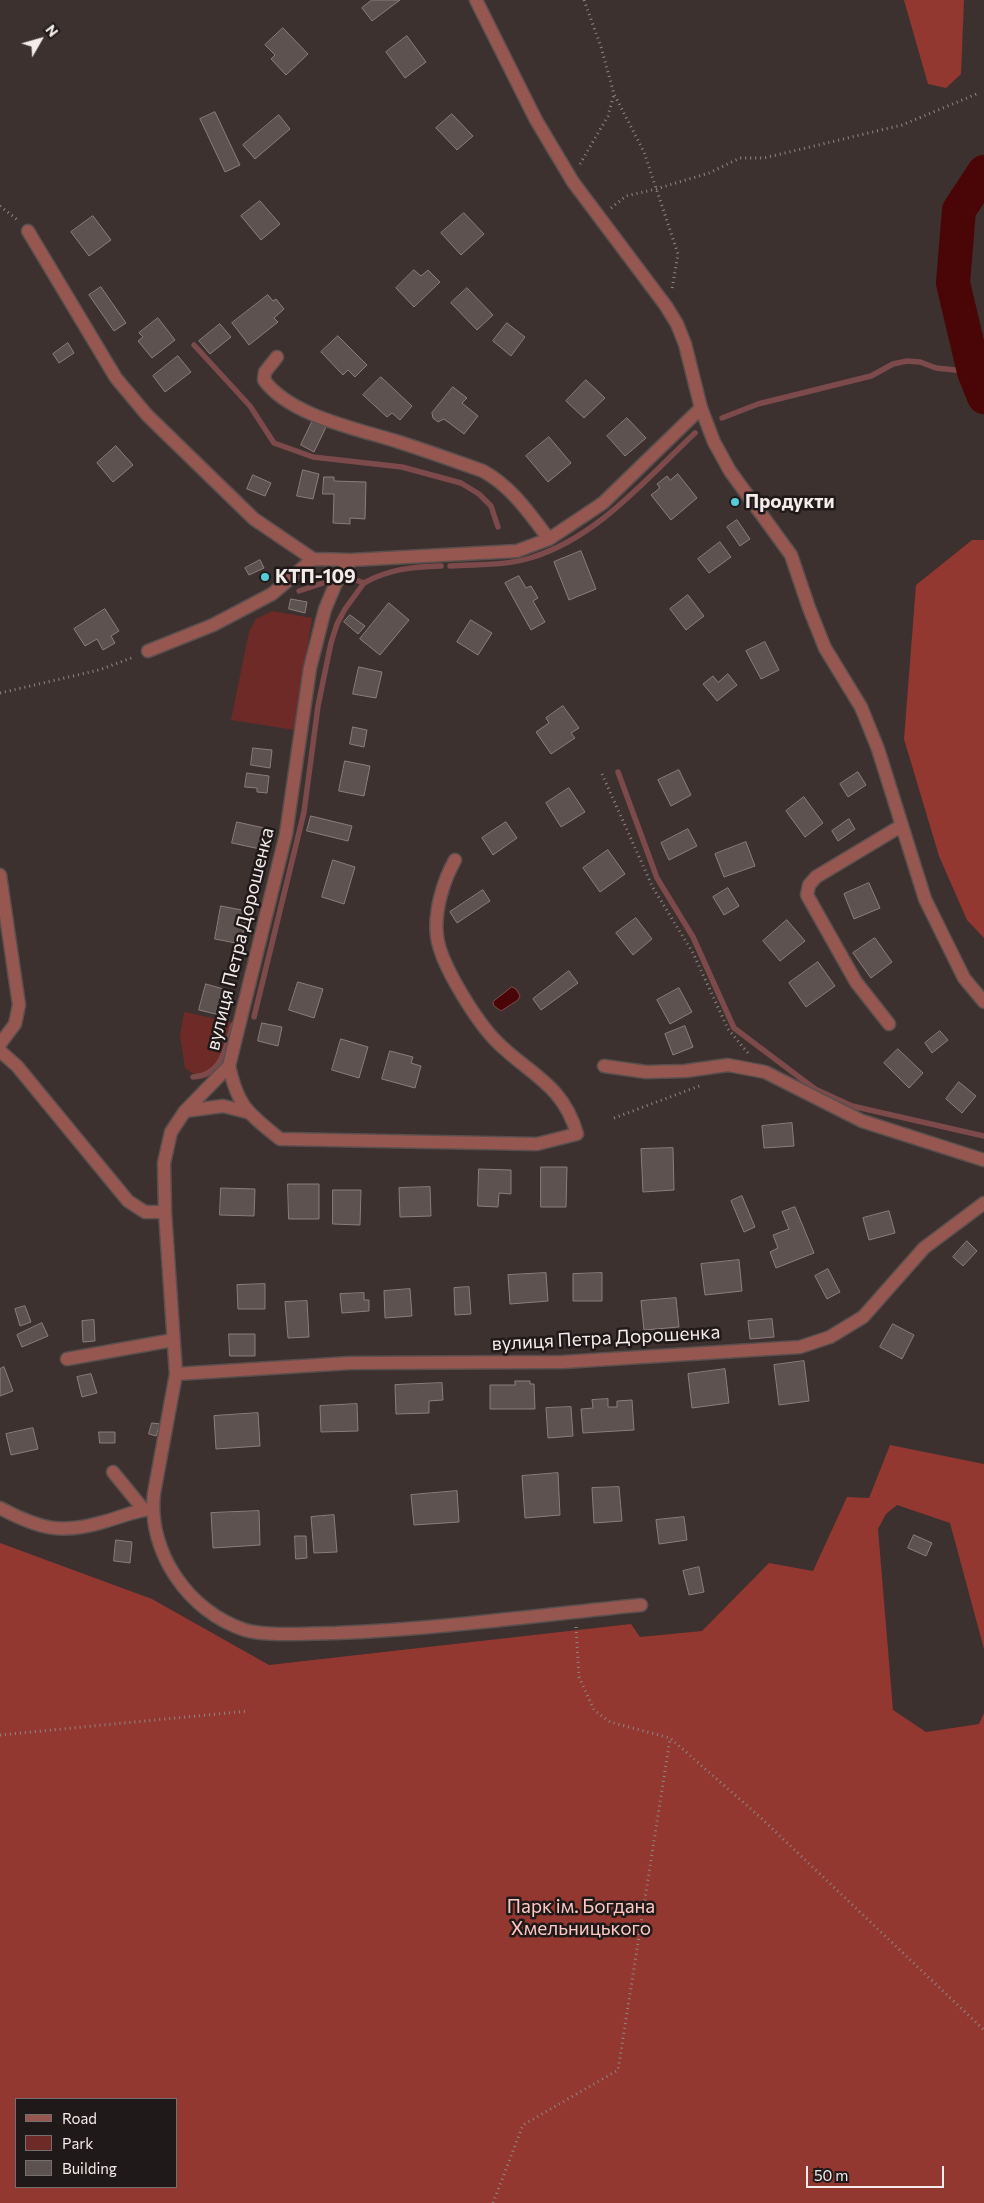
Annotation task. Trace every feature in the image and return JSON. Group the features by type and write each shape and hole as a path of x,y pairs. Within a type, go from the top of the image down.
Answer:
{"street":[{"path":"476,0 536,120 573,182 666,306 677,324 685,344 701,408 714,442 730,471 791,555 825,648 861,707 878,749 901,826 929,907 964,978 984,1002"},
{"path":"28,230 116,378 147,415 254,519 314,559 351,560 517,551 549,539 603,503 701,408"},
{"path":"277,357 265,372 264,380 268,387 287,401 316,416 483,471 498,480 515,495 549,539"},
{"path":"148,651 214,626 272,594 314,559"},
{"name":"вулиця Петра Дорошенка","path":"351,560 336,583 325,609 310,668 286,834 229,1066 185,1111 171,1132 164,1163 165,1212 176,1374 148,1509 162,1552 173,1572 189,1593 203,1607 228,1623 247,1630 292,1634 372,1631 641,1605"},
{"path":"889,1024 856,982 807,895 809,885 816,877 901,826"},
{"path":"229,1066 234,1089 247,1112 280,1139 537,1144 577,1134 572,1114 562,1100 485,1029 449,971 437,937 439,903 444,878 455,860"},
{"path":"0,875 19,1005 15,1024 0,1044"},
{"path":"0,1051 17,1066 128,1201 145,1212 165,1212"},
{"path":"604,1066 646,1072 685,1071 728,1064 765,1072 862,1121 984,1160"},
{"path":"185,1111 224,1106 247,1112"},
{"name":"вулиця Петра Дорошенка","path":"176,1374 350,1364 563,1362 800,1347 830,1337 863,1317 924,1248 984,1203"},
{"path":"67,1359 173,1340"},
{"path":"0,1508 30,1523 48,1528 90,1525 148,1509 113,1472"}],"path":[{"path":"584,0 601,47 614,94 644,152 678,254 673,285 666,306"},
{"path":"599,217 626,196 709,173 740,158 764,158 902,125 979,93"},
{"path":"573,182 582,158 608,116 614,94"},
{"path":"0,206 28,230"},
{"path":"0,694 99,670 148,651"},
{"path":"602,774 653,888 693,954 728,1029 765,1072"},
{"path":"614,1118 704,1085"},
{"path":"575,1611 579,1677 594,1710 610,1722 670,1738 760,1817 984,2030"},
{"path":"0,1735 248,1711"},
{"path":"493,2203 523,2125 618,2070 670,1738"}],"green space":[{"path":"904,0 964,0 961,74 946,88 928,84"},
{"path":"972,540 984,540 984,938 967,920 939,856 904,739 916,585"},
{"path":"272,611 312,618 295,730 231,720 249,632 256,619"},
{"path":"184,1012 232,1022 217,1062 211,1070 204,1074 195,1074 185,1068 180,1035"},
{"name":"Парк ім. Богдана Хмельницького","path":"890,1445 984,1464 984,1649 950,1523 897,1505 886,1514 878,1529 893,1710 926,1732 979,1724 984,1713 984,2203 0,2203 0,1543 152,1599 269,1665 631,1624 640,1637 702,1631 769,1563 813,1571 847,1497 869,1498"}],"shaded area":[{"path":"512,987 516,989 520,996 518,1000 501,1011 494,1006 493,1002"}],"building":[{"path":"372,0 400,0 372,21 362,8"},
{"path":"283,28 308,54 286,75 271,59 275,55 265,45"},
{"path":"407,36 426,62 405,78 386,52"},
{"path":"215,112 240,165 225,172 200,119"},
{"path":"452,114 473,136 457,150 436,128"},
{"path":"279,115 290,129 255,159 243,145"},
{"path":"260,201 280,224 261,240 241,216"},
{"path":"464,213 484,234 461,255 441,233"},
{"path":"93,216 111,240 89,256 71,232"},
{"path":"414,270 421,276 428,270 440,282 414,307 396,288"},
{"path":"101,287 126,323 114,331 89,295"},
{"path":"467,288 493,315 477,330 451,303"},
{"path":"268,295 273,301 276,299 284,309 274,318 278,322 249,345 232,323"},
{"path":"158,318 175,340 152,358 138,341 143,337 139,333"},
{"path":"507,323 525,337 511,356 493,341"},
{"path":"220,324 231,337 210,354 199,341"},
{"path":"338,336 367,365 355,377 348,370 343,375 321,352"},
{"path":"68,343 74,353 59,363 53,354"},
{"path":"178,356 191,372 165,392 153,376"},
{"path":"381,377 412,406 400,420 392,413 387,417 363,395"},
{"path":"586,380 605,398 584,418 566,401"},
{"path":"453,387 467,398 462,403 478,416 464,434 444,419 438,422 433,418 432,413"},
{"path":"627,418 646,438 625,456 607,436"},
{"path":"313,420 326,427 314,452 301,445"},
{"path":"549,437 571,463 548,482 526,456"},
{"path":"116,446 133,465 113,482 97,463"},
{"path":"303,470 319,474 313,499 297,496"},
{"path":"678,474 697,498 671,520 651,495 660,488 657,484 667,476 670,480"},
{"path":"253,475 271,483 265,496 247,489"},
{"path":"324,477 334,477 334,481 366,482 365,519 350,518 350,524 333,523 334,494 323,494"},
{"path":"737,520 750,539 740,546 727,527"},
{"path":"720,542 731,557 709,573 698,559"},
{"path":"581,551 596,589 569,600 554,562"},
{"path":"260,560 264,568 249,575 245,568"},
{"path":"519,576 526,588 531,586 538,598 533,601 545,622 531,630 505,583"},
{"path":"688,595 704,616 686,630 670,609"},
{"path":"291,599 307,602 305,613 289,609"},
{"path":"389,603 409,620 380,655 360,639"},
{"path":"105,609 119,631 111,636 115,643 103,650 97,639 85,646 74,629"},
{"path":"350,615 365,626 358,634 344,622"},
{"path":"471,620 492,633 478,655 457,642"},
{"path":"765,642 779,670 761,679 746,651"},
{"path":"359,667 382,672 376,698 353,694"},
{"path":"728,674 737,685 717,701 703,684 713,676 718,682"},
{"path":"563,706 579,728 571,733 575,738 551,754 536,732 549,723 546,718"},
{"path":"353,727 367,730 364,747 350,744"},
{"path":"253,748 272,750 270,768 251,765"},
{"path":"345,761 370,766 364,796 339,791"},
{"path":"679,770 691,795 671,806 658,780"},
{"path":"858,772 866,785 848,797 840,784"},
{"path":"247,773 269,776 267,793 257,792 257,788 245,787"},
{"path":"569,788 585,812 561,827 546,803"},
{"path":"804,797 823,823 805,837 786,811"},
{"path":"311,816 352,826 348,841 307,831"},
{"path":"849,819 855,829 838,841 832,831"},
{"path":"237,822 264,828 260,849 232,843"},
{"path":"506,822 517,838 493,855 482,838"},
{"path":"688,829 697,846 669,860 661,843"},
{"path":"746,842 755,866 724,877 715,854"},
{"path":"608,850 625,874 600,892 583,868"},
{"path":"333,860 355,867 344,904 322,897"},
{"path":"869,883 880,908 854,919 844,894"},
{"path":"728,888 739,906 724,915 713,897"},
{"path":"483,890 490,901 457,923 450,912"},
{"path":"221,906 247,911 241,944 215,939"},
{"path":"636,918 652,939 633,955 616,933"},
{"path":"787,920 805,941 780,961 763,941"},
{"path":"875,938 892,962 871,978 853,953"},
{"path":"818,962 835,986 806,1007 789,983"},
{"path":"569,971 578,983 541,1010 533,999"},
{"path":"298,982 323,989 314,1018 289,1010"},
{"path":"206,984 230,991 224,1016 199,1010"},
{"path":"679,988 692,1012 670,1024 657,1000"},
{"path":"262,1023 282,1027 278,1046 258,1041"},
{"path":"685,1026 693,1047 673,1055 665,1034"},
{"path":"940,1031 948,1040 932,1053 925,1043"},
{"path":"341,1039 368,1047 359,1078 332,1070"},
{"path":"898,1049 923,1073 909,1088 884,1063"},
{"path":"390,1051 413,1057 411,1063 421,1066 415,1088 382,1079"},
{"path":"959,1082 976,1096 962,1113 946,1099"},
{"path":"792,1123 794,1146 764,1148 762,1126"},
{"path":"673,1148 674,1190 643,1192 641,1149"},
{"path":"541,1167 567,1167 566,1207 541,1207"},
{"path":"479,1169 511,1170 511,1194 499,1193 498,1207 478,1206"},
{"path":"288,1184 319,1184 319,1219 289,1219"},
{"path":"430,1187 431,1216 400,1217 399,1188"},
{"path":"221,1188 255,1189 254,1216 220,1215"},
{"path":"333,1190 361,1190 360,1225 333,1224"},
{"path":"742,1196 755,1227 744,1232 731,1201"},
{"path":"795,1207 814,1253 776,1268 770,1252 778,1248 773,1235 789,1229 782,1212"},
{"path":"889,1211 895,1233 869,1240 863,1218"},
{"path":"967,1241 977,1251 963,1266 953,1257"},
{"path":"739,1260 742,1291 705,1295 701,1264"},
{"path":"828,1269 840,1292 827,1299 815,1276"},
{"path":"546,1273 548,1301 510,1304 508,1275"},
{"path":"602,1273 602,1301 573,1301 573,1274"},
{"path":"265,1284 265,1309 238,1309 237,1285"},
{"path":"469,1287 471,1314 455,1315 454,1288"},
{"path":"410,1289 412,1316 385,1318 384,1291"},
{"path":"364,1293 364,1300 369,1300 369,1311 342,1313 340,1294"},
{"path":"676,1298 679,1327 644,1330 641,1301"},
{"path":"307,1301 309,1337 288,1338 285,1302"},
{"path":"25,1306 31,1322 20,1326 15,1309"},
{"path":"772,1319 774,1337 750,1339 748,1321"},
{"path":"94,1320 95,1341 83,1342 82,1321"},
{"path":"42,1323 48,1336 22,1347 17,1335"},
{"path":"893,1324 914,1335 902,1359 880,1347"},
{"path":"229,1334 255,1334 255,1356 230,1356"},
{"path":"804,1361 809,1401 779,1405 774,1365"},
{"path":"4,1367 13,1391 0,1396 0,1369"},
{"path":"725,1369 729,1403 692,1408 688,1374"},
{"path":"91,1374 97,1393 82,1397 77,1377"},
{"path":"515,1381 530,1381 530,1384 534,1384 535,1409 490,1409 490,1385 515,1385"},
{"path":"442,1383 443,1400 429,1401 429,1413 396,1414 395,1385"},
{"path":"608,1399 608,1407 617,1407 617,1401 632,1400 634,1430 583,1433 581,1409 593,1408 592,1400"},
{"path":"357,1404 358,1431 321,1432 320,1406"},
{"path":"571,1407 573,1436 548,1438 546,1408"},
{"path":"258,1413 260,1446 216,1449 214,1416"},
{"path":"152,1423 160,1424 156,1436 149,1434"},
{"path":"33,1428 38,1449 11,1455 6,1434"},
{"path":"99,1432 115,1432 115,1443 100,1443"},
{"path":"558,1473 560,1515 525,1518 522,1476"},
{"path":"619,1487 622,1521 594,1523 592,1488"},
{"path":"457,1491 459,1522 414,1525 411,1495"},
{"path":"259,1511 260,1545 213,1548 211,1513"},
{"path":"334,1515 337,1552 314,1553 311,1517"},
{"path":"684,1517 687,1540 659,1544 656,1520"},
{"path":"914,1535 932,1543 926,1556 908,1548"},
{"path":"295,1536 306,1536 307,1558 296,1559"},
{"path":"116,1540 132,1542 130,1563 114,1561"},
{"path":"699,1567 704,1592 689,1595 683,1571"}],"waterway":[{"path":"984,172 959,210 953,283 974,372 984,397"},
{"path":"194,345 250,406 274,443 313,457 402,467 461,483 479,494 491,506 498,527"},
{"path":"722,418 758,404 871,376 893,364 907,361 920,362 936,368 974,372"},
{"path":"450,566 501,564 520,561 554,549 577,537 619,506 695,433"},
{"path":"350,578 364,583 373,578 401,570 441,566"},
{"path":"299,591 323,583"},
{"path":"254,1017 304,812 318,706 331,643 337,624 345,609 364,583"},
{"path":"618,772 657,878 693,937 734,1028 815,1089 852,1106 984,1136"},
{"path":"193,1077 203,1075 217,1066 225,1051 233,1025"}],"place":[{"name":"Продукти","path":"735,502"},
{"name":"КТП-109","path":"265,577"}]}
